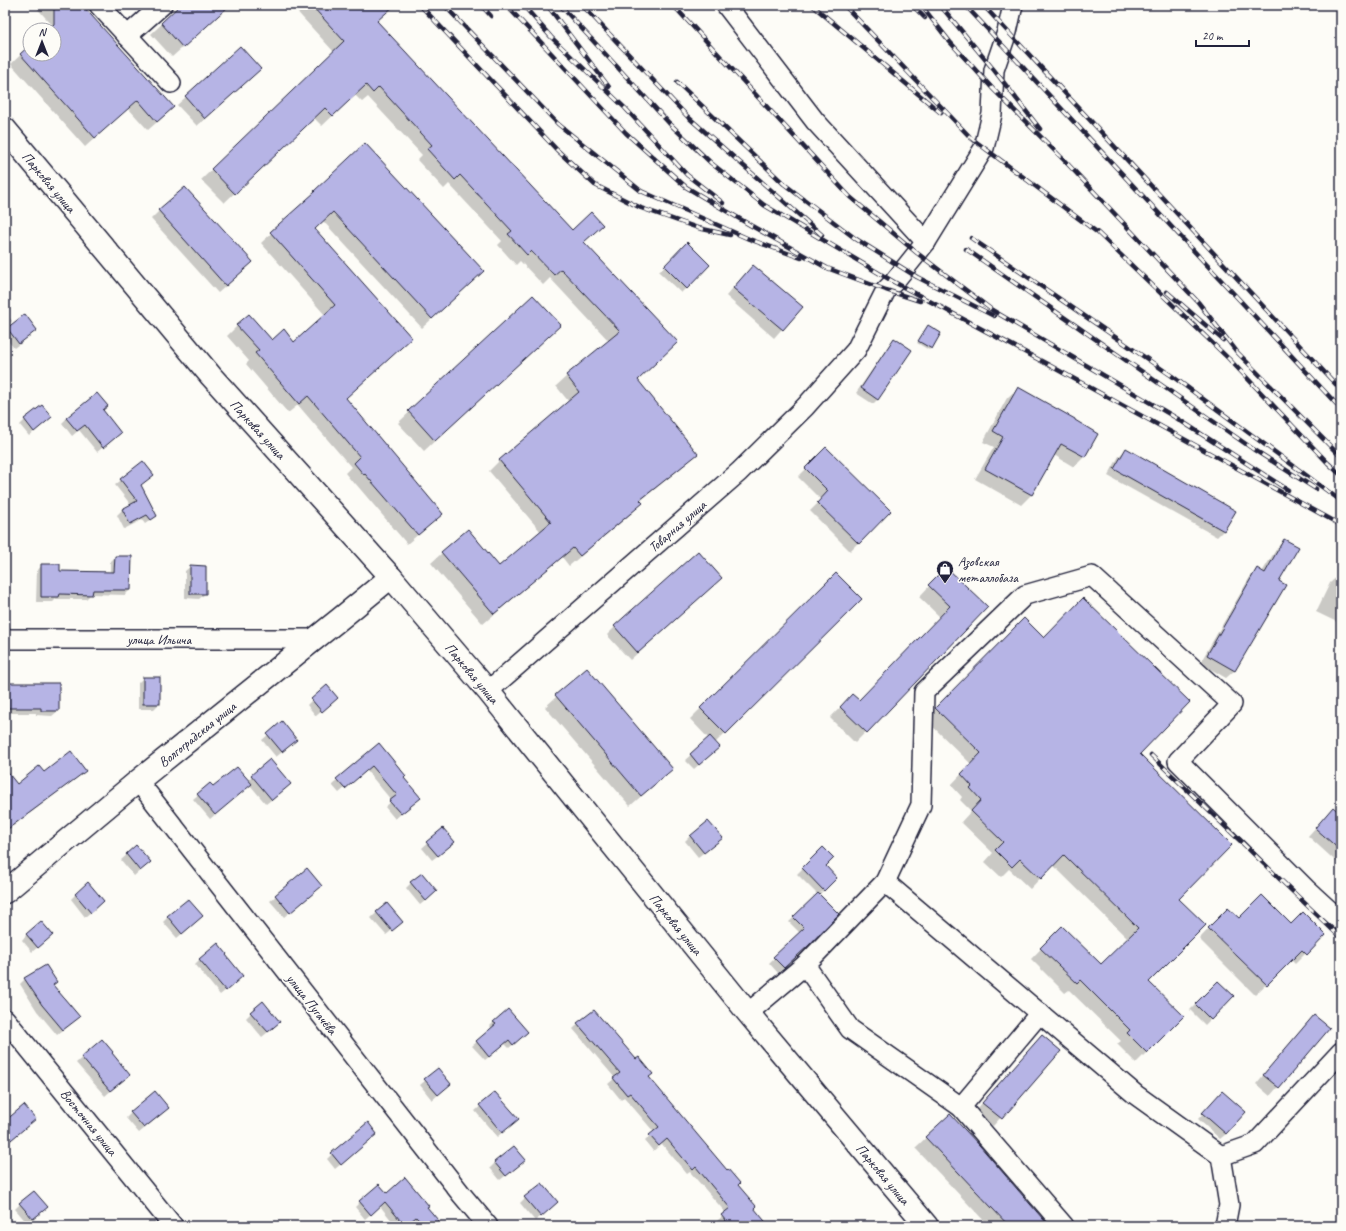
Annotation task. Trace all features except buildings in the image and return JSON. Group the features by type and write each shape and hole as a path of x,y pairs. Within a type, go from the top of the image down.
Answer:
{"main road":[{"name":"Парковая улица","path":"5,129 211,376 390,577 488,691 748,1013 927,1226"},
{"name":"Волгоградская улица","path":"5,892 138,781 390,577"}],"street":[{"path":"99,5 171,83"},
{"path":"127,36 162,5"},
{"path":"726,5 814,121 926,242"},
{"name":"Товарная улица","path":"488,691 739,472 805,407 856,350 886,290 926,242 984,148 992,114 994,70 1007,32 1013,5"},
{"path":"748,1013 805,965 885,882 922,805 924,692 1025,595 1092,576 1232,704 1178,761 1306,889 1341,921"},
{"name":"улица Ильича","path":"5,639 314,639"},
{"name":"улица Пугачёва","path":"138,781 462,1195 488,1226"},
{"path":"885,882 1136,1095 1221,1156 1229,1205 1225,1226"},
{"path":"805,965 850,1029 961,1107 1064,1226"},
{"path":"961,1107 1040,1013"},
{"name":"Восточная улица","path":"5,1019 173,1226"},
{"path":"1221,1156 1255,1144 1341,1052"}],"railway":[{"path":"420,5 557,150 595,185 641,208 698,228 730,235"},
{"path":"444,5 558,124 641,191 749,239 801,258"},
{"path":"481,5 491,16"},
{"path":"506,5 626,133 686,187 827,268 920,301"},
{"path":"523,5 551,37 625,108 687,175 723,203"},
{"path":"547,5 609,87"},
{"path":"560,5 669,123 711,163 764,205 894,282 1341,525"},
{"path":"582,5 687,116 822,235"},
{"path":"673,5 850,197 917,253 992,310 1178,419 1288,490"},
{"path":"812,5 941,113"},
{"path":"844,5 971,138 1098,233 1229,359 1341,475"},
{"path":"912,5 925,18"},
{"path":"921,5 950,42 993,89 1063,159 1198,302 1237,352 1341,457"},
{"path":"940,5 994,70 1040,129"},
{"path":"965,5 1341,409"},
{"path":"983,5 1341,390"},
{"path":"677,82 784,184 856,239 917,277 994,316"},
{"path":"971,238 1172,376 1341,501"},
{"path":"966,249 1253,449 1316,489"},
{"path":"1167,292 1223,340"},
{"path":"1151,755 1341,938"}],"place":[{"name":"Азовская металлобаза","path":"945,584"}]}
